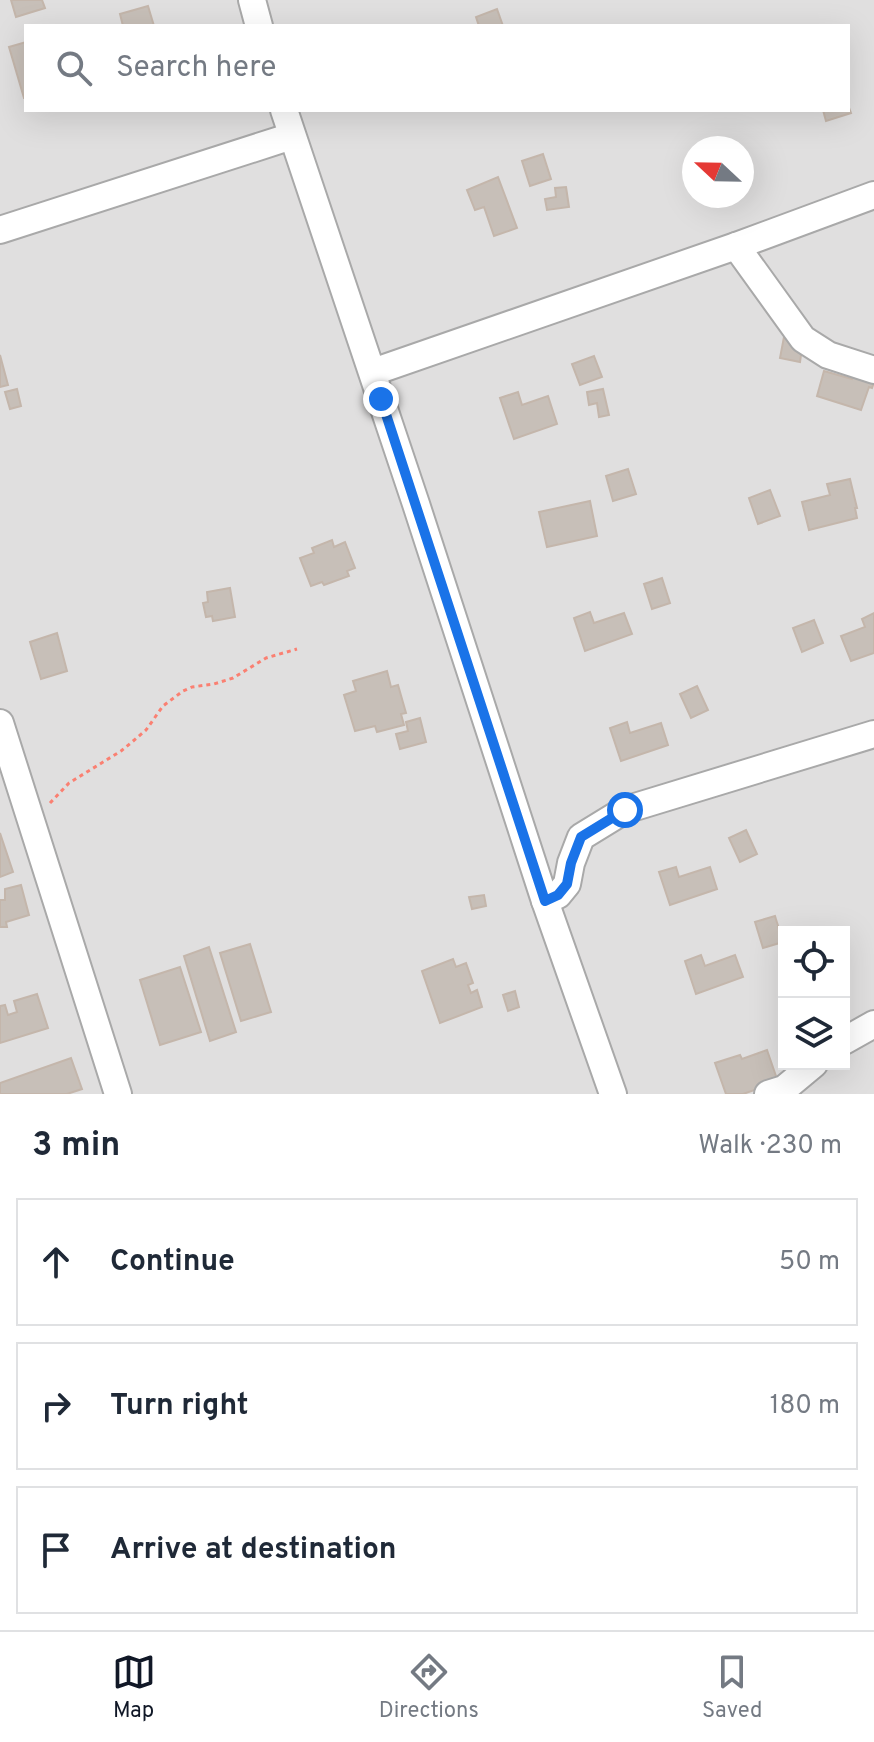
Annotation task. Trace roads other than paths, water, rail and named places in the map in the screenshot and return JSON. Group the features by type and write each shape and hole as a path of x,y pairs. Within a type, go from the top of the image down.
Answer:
{"street":[{"path":"252,0 258,24"},
{"path":"285,112 373,372 545,901 613,1094"},
{"path":"0,230 292,136"},
{"path":"373,372 874,195"},
{"path":"736,246 803,339 828,355 874,370"},
{"path":"0,723 118,1094"},
{"path":"545,901 558,895 567,884 581,837 625,810 874,734"},
{"path":"850,1038 874,1024"},
{"path":"768,1094 784,1089 807,1070"}]}
